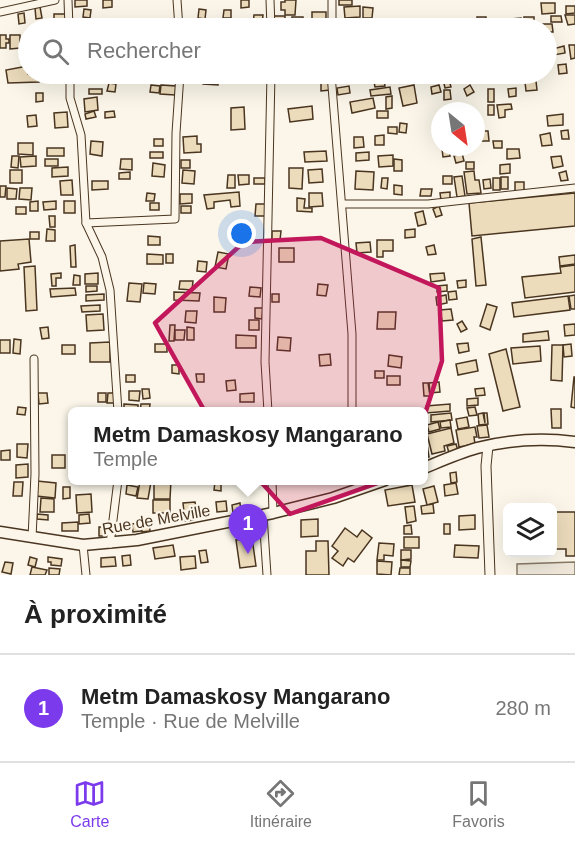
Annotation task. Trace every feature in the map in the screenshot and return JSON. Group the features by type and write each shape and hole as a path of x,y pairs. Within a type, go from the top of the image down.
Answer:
{"main road":[{"path":"428,466 476,448 508,442 555,440 575,442"},
{"name":"Rue de Melville","path":"0,532 83,545 110,544 268,514 353,486"}],"street":[{"path":"0,12 56,0"},
{"path":"68,0 69,18"},
{"path":"177,0 178,18"},
{"path":"270,0 271,18"},
{"path":"332,0 332,18"},
{"path":"70,84 70,98 81,135 86,223 102,257 110,290 118,407"},
{"path":"86,223 175,219 179,84"},
{"path":"268,407 265,362 271,84"},
{"path":"332,84 352,334 352,407"},
{"path":"342,204 428,204 575,188"},
{"path":"33,538 34,359"},
{"path":"488,446 486,466 490,575"},
{"path":"110,544 117,485"},
{"path":"267,575 268,514 271,485"},
{"path":"83,545 86,575"}],"highlighted area":[{"path":"321,238 439,288 442,361 406,473 290,514 217,433 155,323 244,242"}],"shaded area":[{"path":"575,562 575,575 517,575 517,564"}],"building":[{"path":"75,0 87,0 87,6 75,7"},
{"path":"103,0 112,0 112,7 103,8"},
{"path":"241,0 249,0 249,7 241,8"},
{"path":"296,0 295,15 285,15 285,10 281,10 281,2"},
{"path":"339,0 352,0 352,5 339,5"},
{"path":"541,3 555,3 555,13 542,14"},
{"path":"360,6 360,17 345,18 344,7"},
{"path":"566,6 575,6 575,13 566,14"},
{"path":"40,7 42,18 36,18 35,8"},
{"path":"363,7 373,8 372,18 363,18"},
{"path":"84,9 91,10 90,18 83,17"},
{"path":"199,9 206,10 205,18 198,18"},
{"path":"224,10 231,10 231,18 223,18"},
{"path":"312,12 326,12 326,18 312,18"},
{"path":"24,13 24,18 18,18 18,14"},
{"path":"54,14 66,14 66,18 54,18"},
{"path":"254,15 263,15 263,18 254,18"},
{"path":"565,15 575,15 575,24 568,25"},
{"path":"273,16 285,16 285,18 273,18"},
{"path":"551,16 561,16 562,22 557,22 557,18 551,18"},
{"path":"0,35 6,35 6,39 9,39 6,48 0,48"},
{"path":"10,35 18,35 18,48 10,49"},
{"path":"569,45 575,45 575,58 571,59"},
{"path":"564,46 565,53 557,54 557,48"},
{"path":"566,64 567,73 559,74 558,65"},
{"path":"18,68 18,83 8,83 6,70"},
{"path":"109,84 116,84 115,92 107,91"},
{"path":"321,84 329,84 330,90 321,91"},
{"path":"374,84 385,84 385,86 375,87"},
{"path":"525,84 536,84 537,90 526,91"},
{"path":"151,85 160,86 159,93 150,92"},
{"path":"161,85 176,86 175,95 160,94"},
{"path":"414,85 417,103 403,106 399,88"},
{"path":"439,85 441,92 432,94 431,87"},
{"path":"470,85 474,92 467,96 464,89"},
{"path":"349,86 350,93 338,95 337,88"},
{"path":"390,87 391,94 371,96 370,90"},
{"path":"516,88 516,96 509,97 508,89"},
{"path":"89,89 102,89 102,94 89,94"},
{"path":"488,89 494,89 494,102 488,102"},
{"path":"444,90 450,90 451,99 444,100"},
{"path":"36,93 43,93 43,101 36,102"},
{"path":"392,96 392,108 386,109 386,97"},
{"path":"97,97 98,110 85,112 84,99"},
{"path":"373,98 375,108 352,113 350,102"},
{"path":"511,104 512,109 505,110 505,117 499,118 497,105"},
{"path":"488,105 494,105 494,115 488,115"},
{"path":"312,106 313,119 290,122 288,109"},
{"path":"244,107 245,129 231,130 231,108"},
{"path":"94,111 96,117 86,119 85,114"},
{"path":"114,111 115,117 105,118 105,112"},
{"path":"377,111 388,111 388,118 377,118"},
{"path":"67,112 68,127 55,128 54,113"},
{"path":"563,114 563,125 548,126 547,116"},
{"path":"36,115 37,126 28,127 27,116"},
{"path":"400,123 407,124 406,133 399,132"},
{"path":"388,127 397,127 397,134 388,133"},
{"path":"568,130 569,139 562,139 561,131"},
{"path":"485,131 488,131 489,141 485,141"},
{"path":"550,133 552,145 542,146 540,135"},
{"path":"384,135 384,145 375,145 375,136"},
{"path":"197,136 197,144 201,144 201,152 184,153 183,137"},
{"path":"354,137 363,137 364,147 354,148"},
{"path":"154,139 163,139 163,146 154,146"},
{"path":"91,141 103,142 102,156 90,154"},
{"path":"493,141 502,141 502,148 494,148"},
{"path":"18,143 33,143 33,155 18,154"},
{"path":"47,148 64,148 64,156 47,156"},
{"path":"507,149 519,149 520,158 507,159"},
{"path":"326,151 327,161 305,162 304,152"},
{"path":"150,152 163,152 163,158 150,158"},
{"path":"369,152 369,160 356,161 356,153"},
{"path":"393,155 393,166 379,167 378,156"},
{"path":"12,156 19,156 18,168 11,167"},
{"path":"36,156 36,166 21,167 20,157"},
{"path":"454,156 463,156 464,161 456,163"},
{"path":"561,156 563,166 553,168 551,157"},
{"path":"45,159 58,159 58,166 45,166"},
{"path":"121,159 132,159 132,170 120,169"},
{"path":"394,159 402,160 402,171 394,171"},
{"path":"181,160 190,160 190,168 181,168"},
{"path":"466,162 474,162 474,169 466,169"},
{"path":"153,163 165,165 164,177 152,176"},
{"path":"510,164 510,173 500,174 500,165"},
{"path":"68,167 68,176 52,177 52,168"},
{"path":"289,168 303,168 302,189 289,188"},
{"path":"322,169 323,182 309,183 308,170"},
{"path":"10,170 22,170 22,183 10,183"},
{"path":"183,170 195,171 194,184 182,183"},
{"path":"356,171 374,172 373,190 355,189"},
{"path":"474,171 475,180 479,180 481,193 467,194 464,172"},
{"path":"566,171 568,180 561,181 559,173"},
{"path":"130,172 130,179 119,179 119,173"},
{"path":"228,175 235,175 235,188 227,188"},
{"path":"238,175 249,175 249,184 239,185"},
{"path":"443,176 452,176 452,184 443,184"},
{"path":"462,176 465,196 457,197 454,177"},
{"path":"501,177 508,177 508,189 501,189"},
{"path":"254,178 265,178 265,184 254,184"},
{"path":"382,178 388,178 387,189 381,188"},
{"path":"493,178 500,178 500,190 493,190"},
{"path":"490,179 491,188 484,189 483,180"},
{"path":"72,180 73,195 61,195 60,181"},
{"path":"92,181 108,181 108,189 92,190"},
{"path":"515,182 524,182 524,191 515,191"},
{"path":"394,185 402,186 402,195 394,194"},
{"path":"0,186 6,186 5,197 0,197"},
{"path":"7,188 17,189 16,199 7,199"},
{"path":"20,188 32,188 31,200 19,199"},
{"path":"421,189 432,189 431,196 420,196"},
{"path":"239,192 240,206 231,207 230,200 214,202 214,208 207,209 204,195"},
{"path":"450,192 450,199 441,200 440,193"},
{"path":"147,193 155,194 154,201 146,201"},
{"path":"309,193 322,193 323,206 309,207"},
{"path":"575,193 575,226 472,236 469,203"},
{"path":"180,194 192,194 192,203 180,204"},
{"path":"297,198 305,199 304,208 312,208 312,212 297,211"},
{"path":"38,201 38,211 30,211 30,202"},
{"path":"56,201 56,209 44,210 43,202"},
{"path":"64,201 75,201 75,213 64,213"},
{"path":"150,203 159,203 159,210 150,210"},
{"path":"256,204 265,204 265,216 255,216"},
{"path":"181,206 191,206 191,213 181,213"},
{"path":"439,206 442,215 436,217 433,209"},
{"path":"16,207 26,207 26,214 16,214"},
{"path":"423,211 426,224 418,226 415,213"},
{"path":"49,216 55,216 55,227 50,227"},
{"path":"47,229 55,230 55,241 46,241"},
{"path":"415,229 415,237 405,238 405,230"},
{"path":"272,231 281,231 280,240 272,240"},
{"path":"30,232 39,232 39,239 30,239"},
{"path":"148,236 160,237 160,245 148,245"},
{"path":"481,237 486,285 476,286 472,239"},
{"path":"29,239 31,262 18,264 19,269 0,271 0,241"},
{"path":"377,240 393,240 393,251 383,251 383,257 377,257"},
{"path":"370,242 371,252 357,253 356,243"},
{"path":"75,245 76,267 71,267 70,246"},
{"path":"434,245 436,254 428,255 426,247"},
{"path":"279,248 294,248 294,262 279,262"},
{"path":"218,252 229,254 226,269 215,267"},
{"path":"147,254 163,255 163,264 147,264"},
{"path":"166,254 173,254 173,263 166,263"},
{"path":"575,255 575,264 560,266 559,257"},
{"path":"198,261 207,262 206,272 197,271"},
{"path":"575,265 575,292 525,298 522,277 561,273 560,267"},
{"path":"35,266 37,310 26,311 24,267"},
{"path":"61,273 61,278 56,278 56,286 52,286 51,274"},
{"path":"98,273 98,284 85,284 85,274"},
{"path":"444,273 445,280 431,282 430,274"},
{"path":"74,275 80,276 80,285 73,285"},
{"path":"466,280 466,287 458,288 457,281"},
{"path":"180,281 193,281 192,290 179,289"},
{"path":"129,283 142,284 140,302 127,301"},
{"path":"144,283 156,284 155,294 143,293"},
{"path":"318,284 328,285 326,296 317,295"},
{"path":"447,285 447,291 437,292 437,286"},
{"path":"86,286 97,286 97,291 86,292"},
{"path":"250,287 261,288 260,297 249,296"},
{"path":"75,288 76,295 51,297 50,289"},
{"path":"456,291 457,299 449,300 448,292"},
{"path":"174,292 200,293 199,301 174,300"},
{"path":"104,294 104,300 86,301 86,295"},
{"path":"272,294 279,294 279,302 272,302"},
{"path":"446,295 447,303 437,305 436,297"},
{"path":"575,295 575,309 571,309 569,296"},
{"path":"568,296 570,310 514,317 512,303"},
{"path":"214,297 226,298 225,312 214,312"},
{"path":"487,304 497,307 490,330 480,326"},
{"path":"100,305 100,311 82,312 81,306"},
{"path":"255,308 263,308 262,319 255,318"},
{"path":"451,309 453,320 442,321 440,310"},
{"path":"186,311 197,311 196,323 185,322"},
{"path":"378,312 396,312 395,329 377,329"},
{"path":"103,314 104,330 87,331 86,315"},
{"path":"249,320 259,320 259,330 249,330"},
{"path":"462,321 467,329 461,332 457,324"},
{"path":"575,324 575,335 565,336 564,325"},
{"path":"170,325 175,325 174,341 169,341"},
{"path":"48,327 49,338 42,339 40,328"},
{"path":"187,327 194,328 194,340 187,340"},
{"path":"175,330 185,330 184,340 175,340"},
{"path":"548,331 549,340 523,342 523,334"},
{"path":"236,335 256,336 256,348 236,348"},
{"path":"278,337 291,338 290,351 277,350"},
{"path":"14,339 21,340 20,354 13,353"},
{"path":"0,340 10,340 10,353 0,353"},
{"path":"110,342 110,362 90,362 90,343"},
{"path":"468,343 469,351 459,353 457,344"},
{"path":"155,344 167,344 167,352 155,352"},
{"path":"571,344 572,356 564,357 563,345"},
{"path":"62,345 75,345 75,354 62,354"},
{"path":"552,345 563,345 562,381 551,380"},
{"path":"540,346 541,361 513,364 511,348"},
{"path":"506,349 520,407 503,411 489,354"},
{"path":"330,354 331,365 320,366 319,355"},
{"path":"389,355 402,357 401,368 388,366"},
{"path":"476,360 478,371 458,375 456,364"},
{"path":"172,365 179,365 179,374 172,373"},
{"path":"375,371 384,371 384,378 375,378"},
{"path":"196,374 204,374 204,382 197,382"},
{"path":"126,375 135,375 135,382 126,382"},
{"path":"387,376 400,376 400,385 387,385"},
{"path":"575,377 575,408 571,407"},
{"path":"235,380 236,390 227,391 226,381"},
{"path":"439,382 440,392 430,393 429,383"},
{"path":"423,383 428,383 430,396 424,396"},
{"path":"484,388 485,395 476,396 475,389"},
{"path":"142,389 149,389 150,398 143,399"},
{"path":"129,391 140,391 139,401 129,400"},
{"path":"38,393 47,393 48,403 39,404"},
{"path":"98,393 106,393 106,402 98,402"},
{"path":"108,393 114,393 114,403 107,403"},
{"path":"254,393 254,402 240,402 240,394"},
{"path":"478,398 478,405 467,406 467,399"},
{"path":"124,404 138,405 138,407 124,407"},
{"path":"141,404 150,404 150,407 141,407"},
{"path":"450,404 450,411 428,413 426,406"},
{"path":"18,407 26,408 25,415 17,414"},
{"path":"475,407 477,415 469,416 467,408"},
{"path":"551,409 561,409 561,428 552,428"},
{"path":"451,413 452,420 431,422 431,415"},
{"path":"483,413 485,423 484,413 487,413 488,424 479,425 478,414"},
{"path":"467,417 469,427 458,429 456,419"},
{"path":"450,420 451,427 441,428 440,422"},
{"path":"438,422 440,429 429,432 428,425"},
{"path":"487,425 489,437 479,438 477,426"},
{"path":"475,427 477,437 474,437 475,444 459,447 456,430"},
{"path":"451,428 454,443 444,446 445,451 432,454 428,434"},
{"path":"17,444 28,444 27,458 17,457"},
{"path":"456,444 458,451 449,453 447,446"},
{"path":"10,450 10,460 1,460 1,451"},
{"path":"52,455 65,455 65,468 52,468"},
{"path":"28,464 28,477 16,478 16,465"},
{"path":"456,472 457,482 451,483 450,473"},
{"path":"37,481 56,483 55,498 36,496"},
{"path":"14,482 23,482 22,496 13,496"},
{"path":"456,483 458,494 445,496 444,485"},
{"path":"127,485 138,487 136,496 126,494"},
{"path":"139,485 150,485 148,499 137,498"},
{"path":"154,485 171,485 170,499 154,499"},
{"path":"215,485 221,485 221,491 214,490"},
{"path":"412,485 415,502 388,506 385,490"},
{"path":"434,486 438,502 427,505 423,489"},
{"path":"63,487 70,487 70,498 63,499"},
{"path":"91,494 92,512 77,513 76,495"},
{"path":"41,498 54,499 54,512 40,512"},
{"path":"153,500 170,500 170,513 153,513"},
{"path":"226,501 227,511 217,512 216,502"},
{"path":"195,502 196,508 192,508 193,520 185,521 183,503"},
{"path":"240,503 241,512 233,513 232,505"},
{"path":"433,504 434,513 422,514 421,506"},
{"path":"414,506 416,521 407,523 405,507"},
{"path":"557,512 575,512 575,556 566,556 566,549 557,549"},
{"path":"37,514 48,515 48,520 37,519"},
{"path":"89,514 90,523 79,524 79,515"},
{"path":"475,515 475,529 459,530 459,516"},
{"path":"318,519 318,536 301,537 301,520"},
{"path":"78,522 78,531 62,531 62,523"},
{"path":"141,522 149,522 150,531 142,532"},
{"path":"140,523 141,531 133,532 132,524"},
{"path":"444,524 450,524 450,534 444,534"},
{"path":"411,525 412,534 404,534 404,526"},
{"path":"99,527 110,527 110,539 99,536"},
{"path":"345,528 357,537 362,530 372,538 354,562 348,558 343,566 332,558 338,551 332,546"},
{"path":"404,537 419,537 419,548 404,548"},
{"path":"252,538 256,566 240,568 236,540"},
{"path":"316,541 328,541 329,575 306,575 306,551 316,551"},
{"path":"379,543 394,544 393,556 384,555 384,560 377,560"},
{"path":"173,545 175,556 155,559 153,548"},
{"path":"455,545 479,546 478,558 454,557"},
{"path":"206,550 208,562 201,563 199,551"},
{"path":"401,550 411,550 411,559 401,560"},
{"path":"130,555 131,565 123,566 122,556"},
{"path":"195,556 196,568 181,570 180,557"},
{"path":"30,557 37,559 35,567 28,565"},
{"path":"48,557 62,559 61,566 51,565"},
{"path":"115,557 116,566 101,567 101,558"},
{"path":"401,560 411,561 410,567 401,567"},
{"path":"377,561 392,562 391,575 377,574"},
{"path":"5,562 13,563 11,574 2,572"},
{"path":"32,567 47,570 45,575 30,575"},
{"path":"49,568 60,569 59,575 49,575"},
{"path":"400,568 410,568 410,575 399,575"}],"place":[{"name":"Metm Damaskosy Mangarano","path":"248,554"}]}
